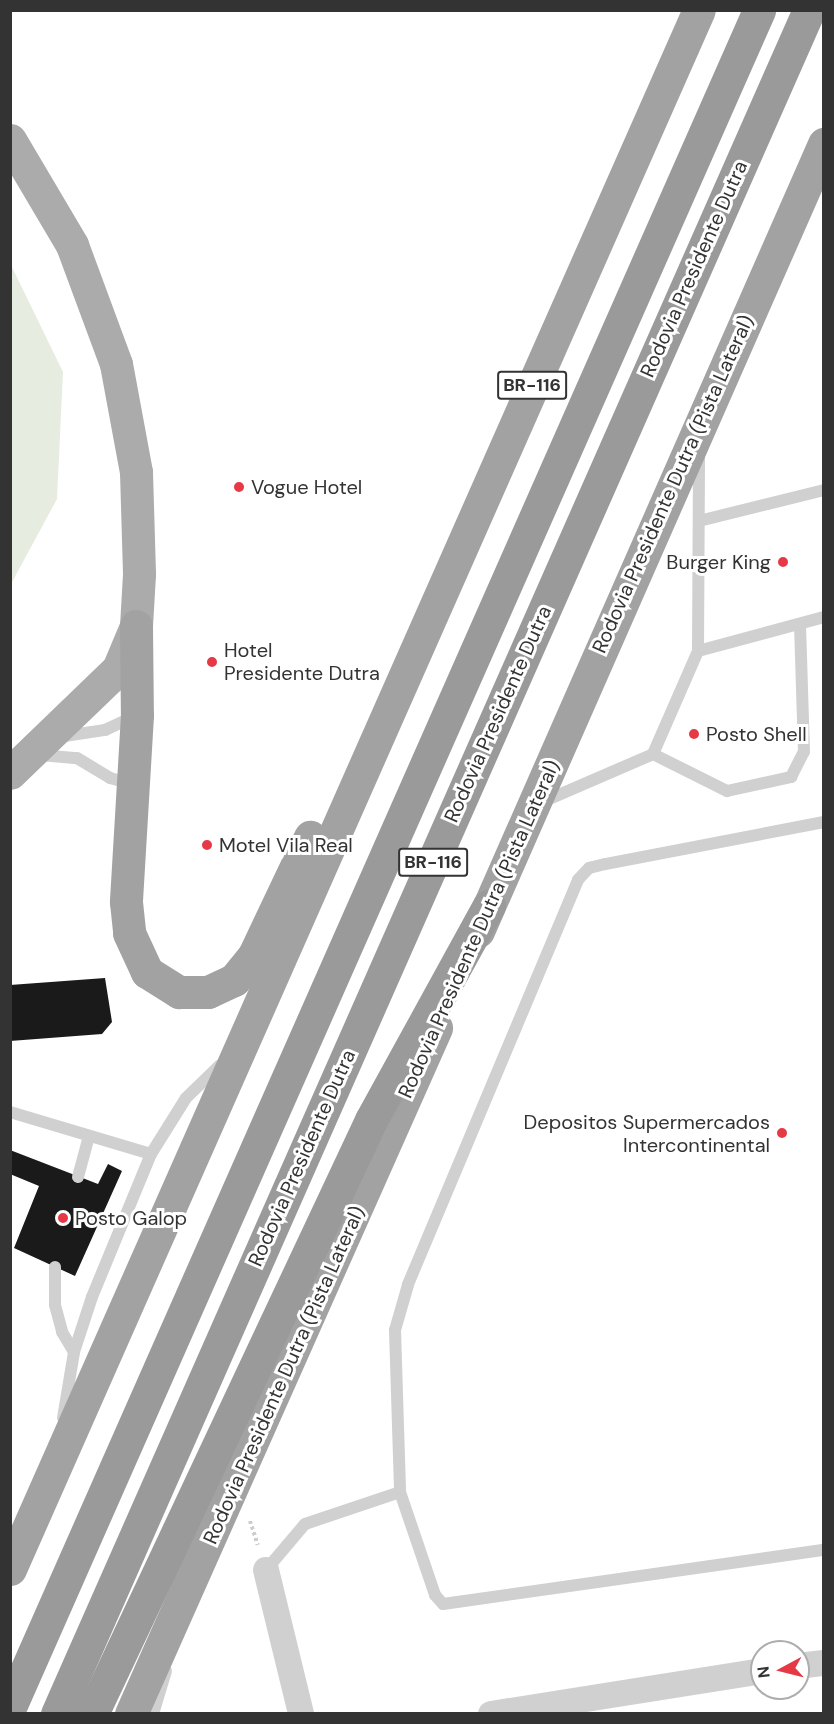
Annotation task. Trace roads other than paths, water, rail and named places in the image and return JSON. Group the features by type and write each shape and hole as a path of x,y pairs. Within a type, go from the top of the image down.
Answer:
{"highway":[{"name":"BR-116","path":"10,1569 245,1041 365,760 699,10"},
{"name":"BR-116","path":"10,1707 759,10"},
{"name":"Rodovia Presidente Dutra","path":"57,1713 809,10"},
{"name":"Rodovia Presidente Dutra (Pista Lateral)","path":"131,1713 192,1582 699,423 824,144"},
{"path":"136,626 135,785 126,902 129,933 137,957 156,980 179,992 208,992 245,970 304,847 333,796 365,760"},
{"path":"92,1713 371,1120 489,905"}],"main road":[{"path":"10,140 51,204 90,288 126,402 139,521 136,626 108,683 45,738 12,771"},
{"path":"10,182 51,204"}],"street":[{"path":"266,1570 301,1713"},
{"path":"491,1713 750,1673"}],"lane":[{"path":"532,806 652,754 698,651 699,423"},
{"path":"699,521 824,490"},
{"path":"698,651 824,617"},
{"path":"652,754 727,791 791,777 804,752 800,624"},
{"path":"45,738 105,730 137,715"},
{"path":"12,771 35,756 64,754 110,778 135,785"},
{"path":"824,822 605,864 589,868 578,880 399,1309 394,1330 400,1492 435,1595 443,1604 824,1550"},
{"path":"55,1465 74,1352 150,1154 186,1098 245,1041"},
{"path":"10,1112 150,1154"},
{"path":"78,1177 89,1136"},
{"path":"55,1268 55,1305 62,1332 74,1352"},
{"path":"266,1570 305,1524 400,1492"},
{"path":"153,1713 192,1582"}],"place":[{"name":"Vogue Hotel","path":"239,487"},
{"name":"Burger King","path":"783,562"},
{"name":"Hotel Presidente Dutra","path":"212,662"},
{"name":"Posto Shell","path":"694,734"},
{"name":"Motel Vila Real","path":"207,845"},
{"name":"Depositos Supermercados Intercontinental","path":"782,1133"},
{"name":"Posto Galop","path":"63,1218"}]}
